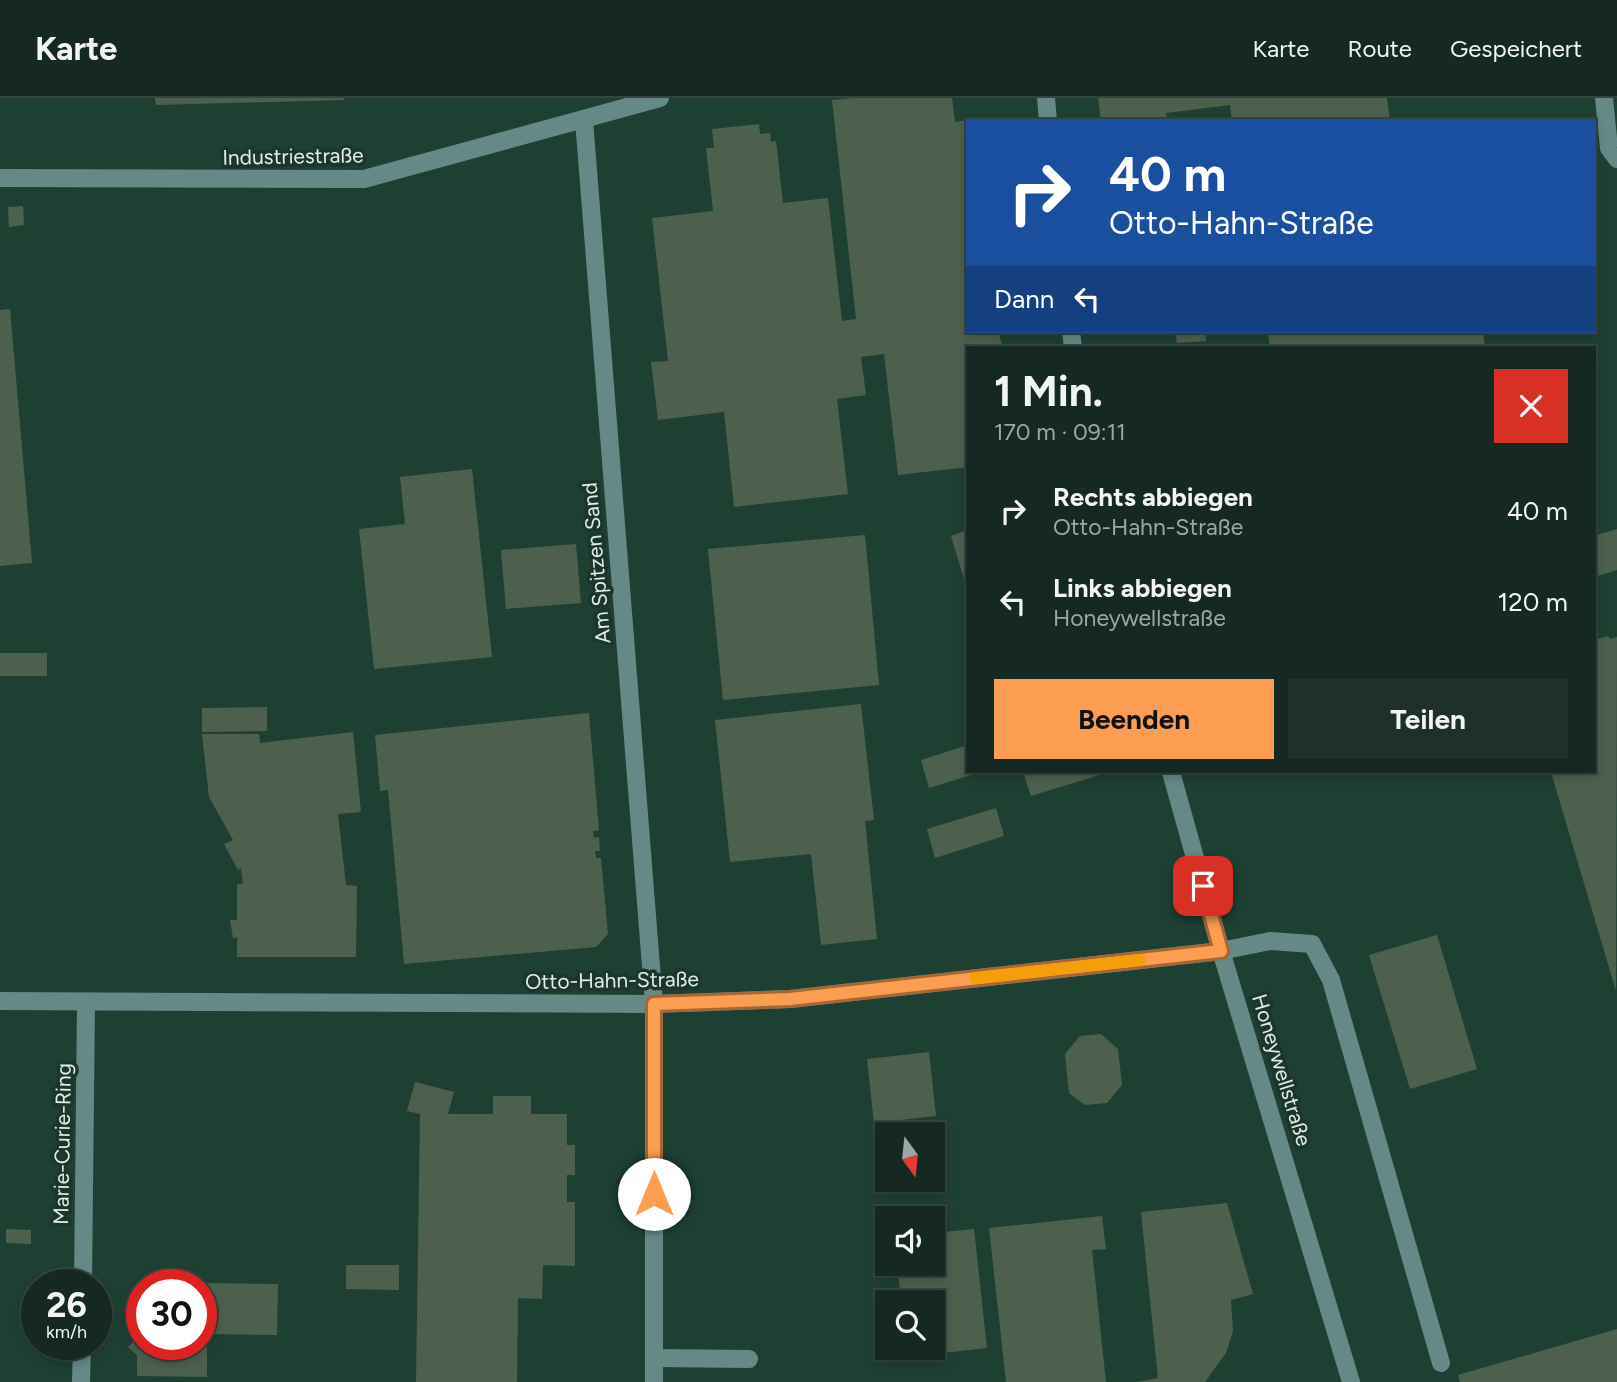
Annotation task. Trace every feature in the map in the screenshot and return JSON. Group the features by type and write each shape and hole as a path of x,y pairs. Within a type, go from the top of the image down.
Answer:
{"street":[{"name":"Industriestraße","path":"0,178 364,180 660,98"},
{"path":"1046,98 1048,119"},
{"path":"1604,98 1609,148 1617,159"},
{"name":"Am Spitzen Sand","path":"584,120 654,1004"},
{"name":"Honeywellstraße","path":"1171,773 1221,951 1351,1382"},
{"name":"Otto-Hahn-Straße","path":"0,1001 654,1004 790,999 1221,951 1270,941 1312,944 1331,980 1441,1363"},
{"name":"Marie-Curie-Ring","path":"83,1269 86,1003"},
{"path":"654,1004 654,1382"},
{"path":"654,1358 749,1359"},
{"path":"81,1382 82,1360"}],"shaded area":[{"path":"0,98 1617,98 1617,1382 0,1382"}],"building":[{"path":"155,98 344,98 344,100 156,105"},
{"path":"952,98 955,122 966,120 966,333 999,333 1002,346 966,346 966,467 898,475 884,354 861,357 866,395 837,399 848,494 734,507 724,412 658,420 651,362 668,361 652,218 713,211 706,148 714,148 712,129 759,124 760,134 770,133 771,142 776,141 783,203 828,198 842,321 856,319 832,100"},
{"path":"1098,98 1387,98 1390,119 1232,119 1230,105 1166,113 1167,119 1101,119"},
{"path":"23,206 24,225 9,227 8,207"},
{"path":"10,309 32,563 0,566 0,310"},
{"path":"1175,333 1205,333 1206,341 1177,343"},
{"path":"1268,333 1483,333 1485,346 1270,346"},
{"path":"472,469 492,657 374,669 359,529 405,524 400,477"},
{"path":"1617,529 1617,570 1596,576 1596,535"},
{"path":"966,531 966,586 951,536"},
{"path":"865,535 879,685 723,700 708,549"},
{"path":"576,544 581,603 506,609 501,550"},
{"path":"1617,637 1616,991 1551,773 1596,773 1596,639"},
{"path":"0,653 47,653 47,676 0,676"},
{"path":"861,704 874,820 865,821 877,939 821,945 811,854 730,862 715,720"},
{"path":"267,707 267,731 202,732 202,708"},
{"path":"589,713 599,830 593,831 594,838 599,837 600,851 595,851 596,858 601,858 608,934 596,947 404,964 388,790 380,791 375,735"},
{"path":"353,732 361,812 338,814 346,885 357,886 356,957 237,957 237,937 233,938 230,920 237,920 237,884 243,884 241,868 238,870 224,844 233,840 209,797 202,734 259,734 260,743"},
{"path":"966,746 966,773 978,773 929,788 921,760"},
{"path":"1023,773 1106,773 1031,796"},
{"path":"996,808 1004,836 935,858 927,829"},
{"path":"1437,935 1477,1069 1410,1089 1369,955"},
{"path":"1101,1034 1118,1049 1122,1085 1107,1103 1085,1105 1069,1093 1065,1054 1080,1036"},
{"path":"929,1052 936,1116 874,1123 867,1059"},
{"path":"415,1082 454,1092 448,1114 493,1114 493,1096 531,1096 531,1114 567,1114 567,1145 575,1145 575,1175 567,1175 567,1202 575,1202 575,1266 543,1265 542,1299 518,1298 517,1382 416,1382 420,1114 407,1111"},
{"path":"1227,1203 1253,1294 1231,1300 1233,1331 1226,1353 1205,1382 1136,1382 1158,1378 1141,1212"},
{"path":"1102,1216 1106,1249 1092,1250 1106,1382 1006,1382 989,1228"},
{"path":"6,1229 31,1230 31,1244 6,1243"},
{"path":"974,1229 987,1348 945,1353 945,1290 900,1290 898,1276 945,1276 945,1232"},
{"path":"346,1265 399,1265 399,1290 346,1289"},
{"path":"217,1283 278,1284 277,1335 217,1334"},
{"path":"1617,1329 1617,1382 1460,1382 1458,1375"},
{"path":"137,1360 207,1360 207,1377 137,1376"}],"slow traffic":[{"path":"975,978 1140,960"}],"route":[{"path":"654,1194 654,1004 790,999 1221,951 1203,886"}]}
